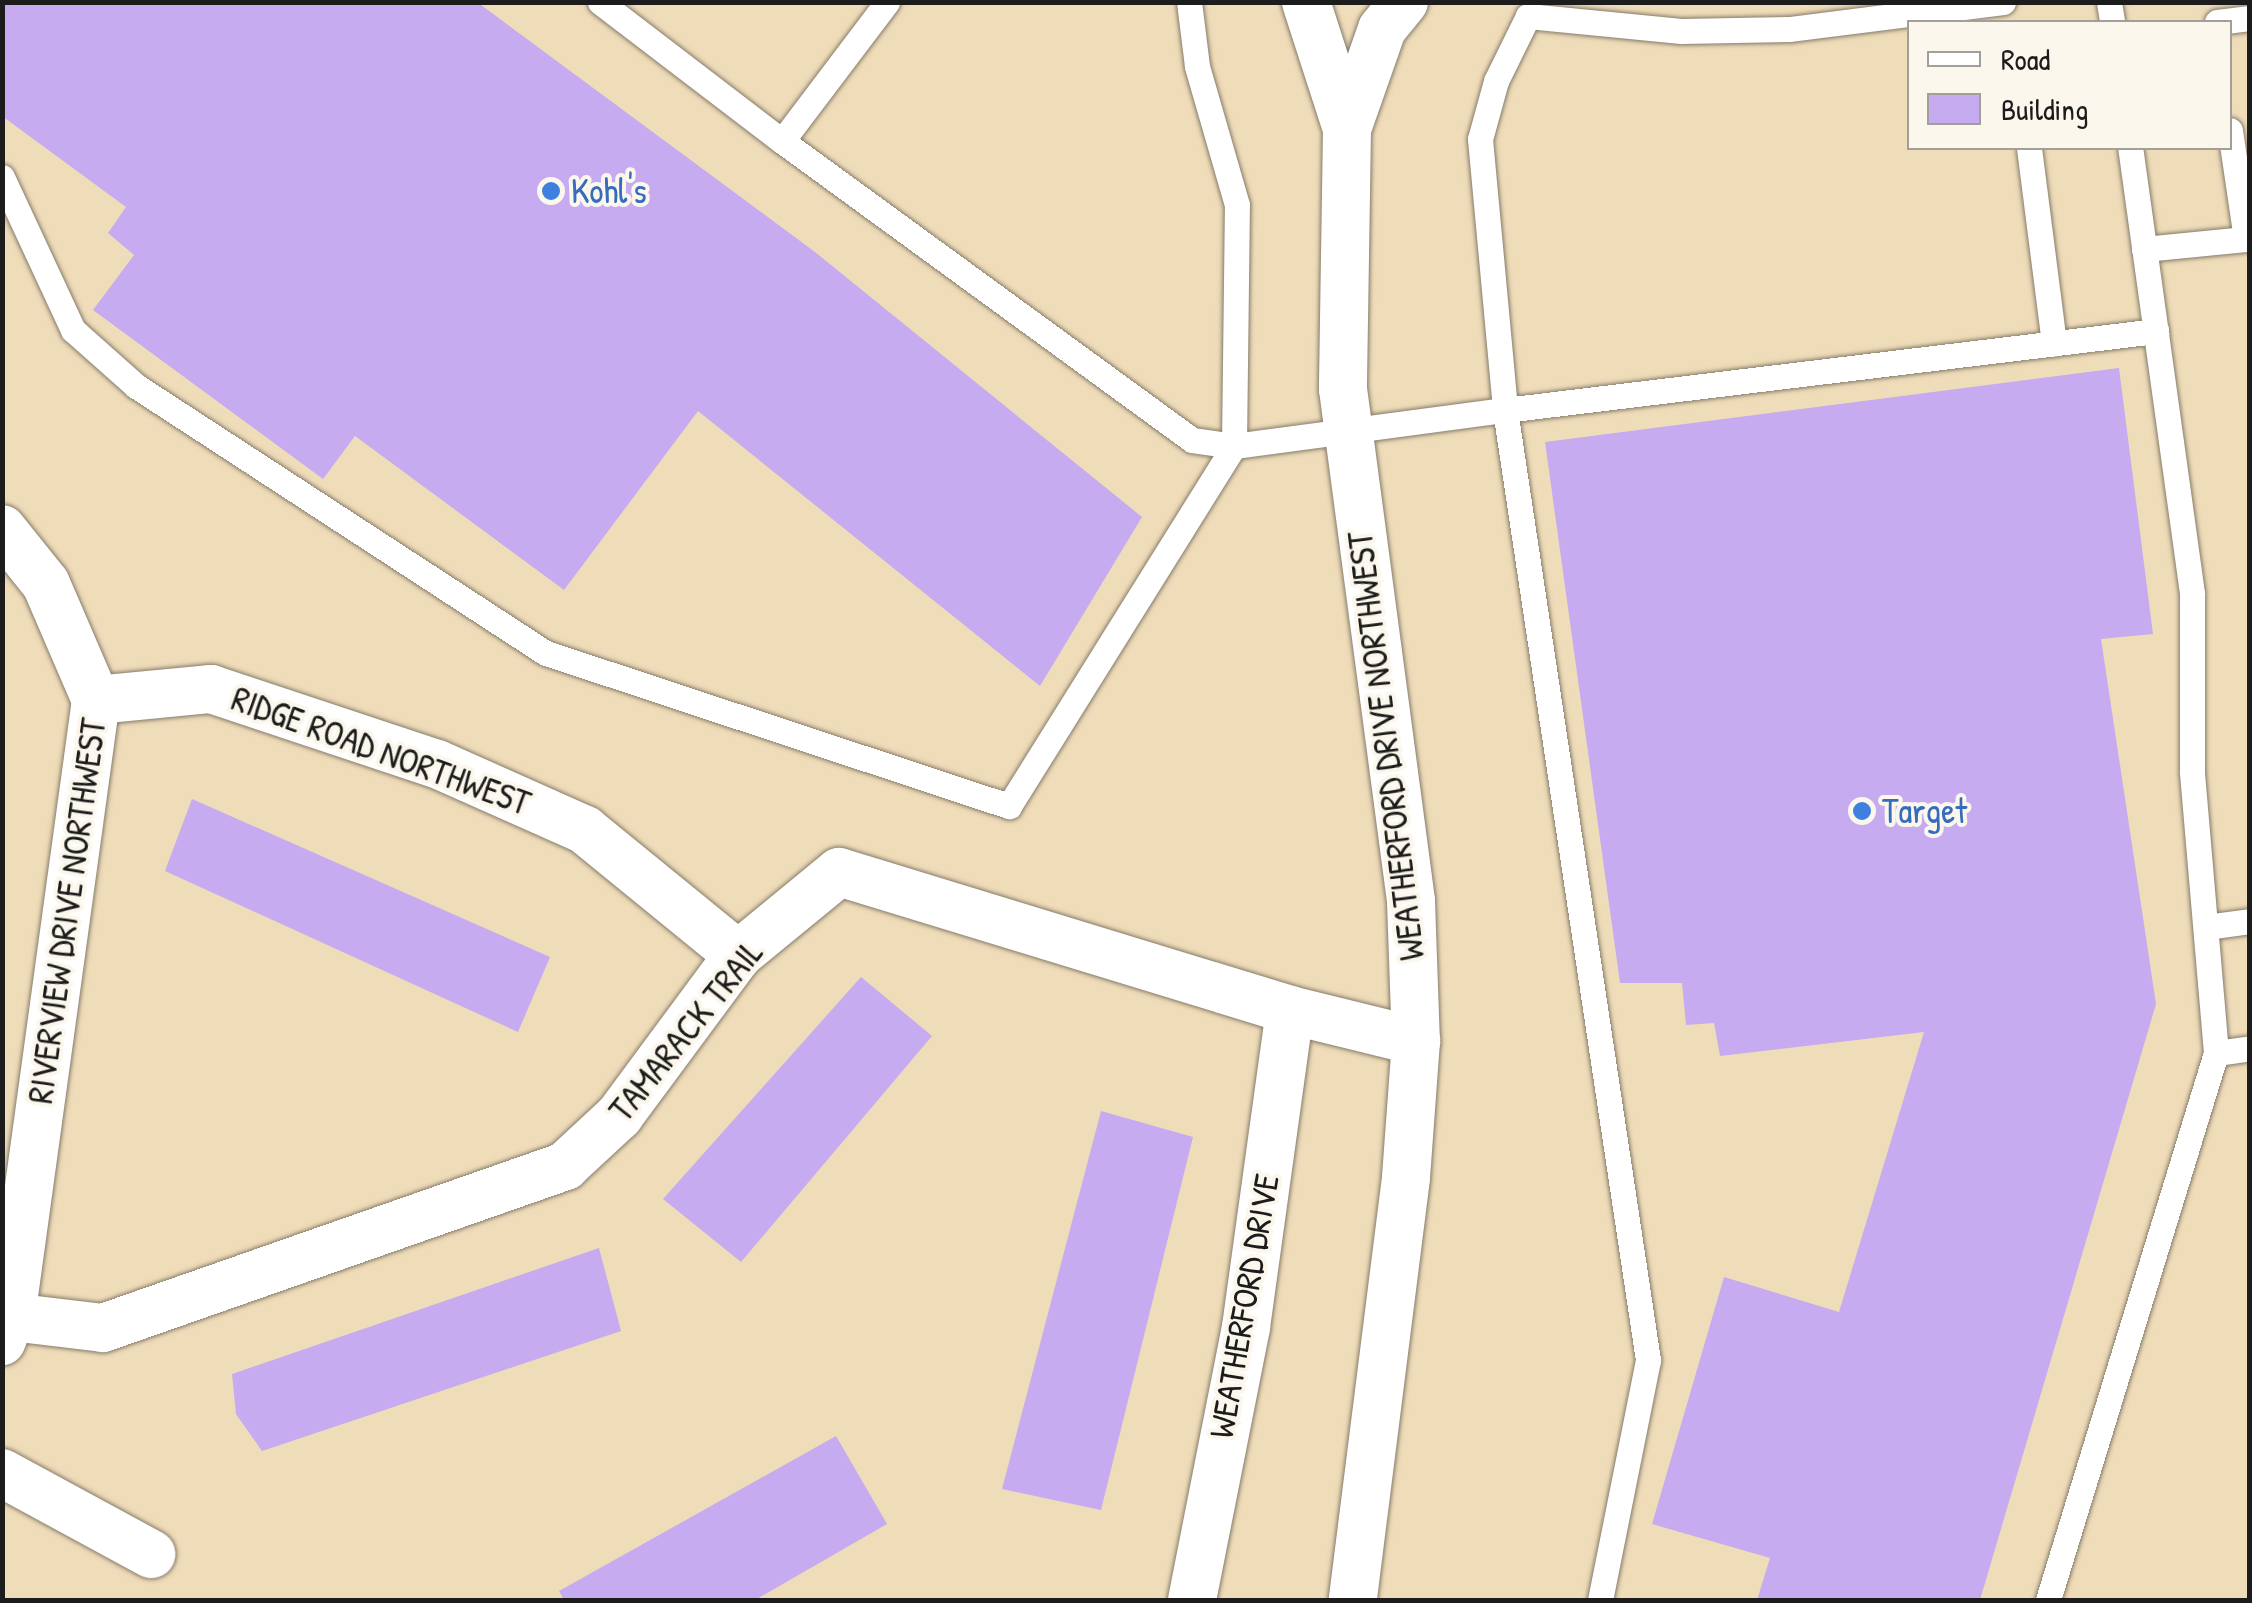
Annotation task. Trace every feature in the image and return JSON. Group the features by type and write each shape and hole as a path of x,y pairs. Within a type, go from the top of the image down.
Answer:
{"street":[{"name":"WEATHERFORD DRIVE NORTHWEST","path":"1306,2 1347,129 1347,427 1411,900 1416,1040 1406,1178 1353,1600"},
{"name":"WEATHERFORD DRIVE NORTHWEST","path":"1347,129 1382,29 1404,2"},
{"name":"RIVERVIEW DRIVE NORTHWEST","path":"2,529 24,588 96,700 7,1329"},
{"name":"RIDGE ROAD NORTHWEST","path":"96,700 211,688 437,764 585,830 738,955"},
{"name":"TAMARACK TRAIL","path":"7,1329 104,1328 565,1166 619,1116 738,955 839,872 1290,1010 1416,1040"},
{"name":"WEATHERFORD DRIVE","path":"1192,1600 1246,1327 1290,1010"},
{"path":"2,1472 150,1554"}],"lane":[{"path":"600,2 782,141 1192,440 1234,446 1347,427 2156,331"},
{"path":"782,141 887,2"},
{"path":"2,177 72,330 136,386 546,653 1009,806 1234,446 1238,205 1197,66 1189,2"},
{"path":"1600,1600 1648,1360 1505,410 1480,140 1496,81 1528,16 1682,32 1789,30 2006,2"},
{"path":"2144,249 2246,239 2232,144"},
{"path":"2029,150 2054,343"},
{"path":"2048,1600 2216,1053 2192,771 2192,593 2130,150"},
{"path":"2206,927 2250,921"},
{"path":"2216,1053 2250,1048"}],"building":[{"path":"2,2 477,2 815,252 1142,517 1040,686 698,411 564,590 355,436 323,479 93,310 134,255 108,233 126,207 2,116"},
{"name":"Target","path":"2119,368 2153,634 2101,639 2156,1004 1980,1600 1757,1600 1770,1558 1652,1524 1724,1277 1839,1312 1924,1032 1720,1056 1714,1023 1686,1025 1682,983 1620,983 1545,442"},
{"path":"192,799 550,957 518,1032 165,871"},
{"path":"861,977 932,1036 741,1262 663,1199"},
{"path":"1101,1111 1193,1137 1101,1510 1002,1489"},
{"path":"599,1248 621,1331 262,1451 236,1414 232,1374"},
{"path":"836,1436 887,1524 755,1600 564,1600 559,1591"}],"place":[{"name":"Kohl's","path":"551,191"},
{"name":"Target","path":"1862,811"}]}
